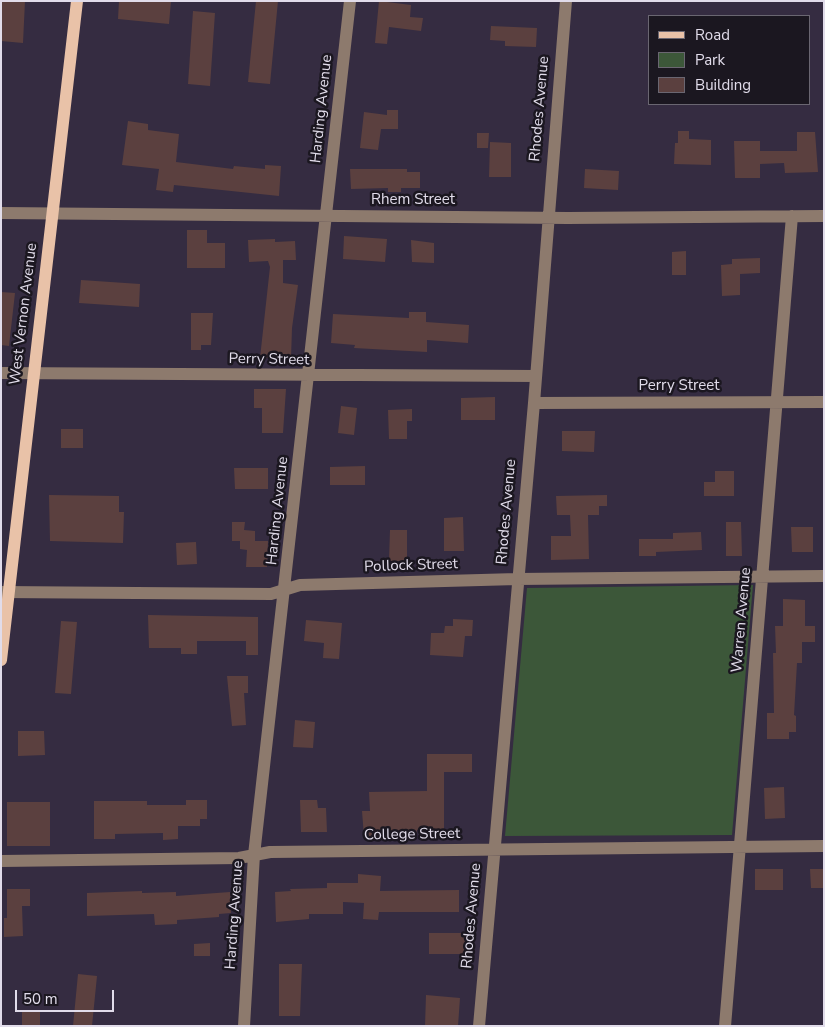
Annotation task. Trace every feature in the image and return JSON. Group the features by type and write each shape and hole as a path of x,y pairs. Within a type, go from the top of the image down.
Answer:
{"main road":[{"name":"West Vernon Avenue","path":"1,660 5,592 77,1"}],"street":[{"name":"Harding Avenue","path":"244,1026 254,855 310,376 350,1"},
{"name":"Rhodes Avenue","path":"479,1026 534,403 547,217 566,1"},
{"name":"Rhem Street","path":"1,213 547,217 824,216"},
{"name":"Warren Avenue","path":"725,1026 792,216"},
{"name":"Perry Street","path":"1,373 536,376"},
{"name":"Perry Street","path":"534,403 824,402"},
{"name":"Pollock Street","path":"5,592 271,594 300,585 517,579 824,576"},
{"name":"College Street","path":"1,861 239,858 270,852 824,846"}],"green space":[{"path":"753,585 732,835 505,836 527,588"}],"building":[{"path":"1,1 25,1 23,43 1,41"},
{"path":"119,1 171,1 169,24 118,19"},
{"path":"256,1 278,1 270,84 248,82"},
{"path":"379,1 411,5 410,17 423,18 421,31 389,27 387,44 375,43"},
{"path":"193,11 215,13 210,86 188,84"},
{"path":"491,26 537,28 536,47 505,46 505,41 490,40"},
{"path":"387,110 398,110 398,129 381,129 378,150 360,148 364,112 387,115"},
{"path":"128,121 148,124 148,130 179,134 176,162 233,169 234,166 265,169 265,165 281,166 279,196 174,185 173,192 156,190 159,169 122,165"},
{"path":"678,131 689,131 689,139 711,140 711,165 674,164 675,143 678,143"},
{"path":"797,132 815,132 818,172 785,173 784,163 760,164 760,178 735,178 734,141 760,141 760,151 797,151"},
{"path":"477,133 489,133 488,148 477,148"},
{"path":"490,142 511,143 511,177 489,177"},
{"path":"350,169 407,169 407,172 420,172 420,188 401,188 401,192 388,192 388,188 351,189"},
{"path":"585,169 619,171 618,190 584,188"},
{"path":"187,230 207,230 207,243 225,243 225,268 187,268"},
{"path":"344,236 387,239 385,262 343,259"},
{"path":"275,239 275,242 295,241 296,260 283,260 283,283 298,285 292,328 291,358 260,358 270,267 268,261 249,262 248,240"},
{"path":"411,240 434,243 434,263 412,262"},
{"path":"686,251 686,275 672,275 672,252"},
{"path":"760,258 760,273 740,274 740,295 722,296 721,265 732,264 732,259"},
{"path":"81,280 140,284 139,307 79,303"},
{"path":"1,292 15,293 9,346 1,345"},
{"path":"409,312 426,312 426,322 469,325 468,343 427,340 427,352 354,348 355,345 331,343 333,314 409,318"},
{"path":"191,313 213,313 211,345 201,345 201,350 191,350"},
{"path":"254,389 286,389 283,433 262,433 262,408 254,408"},
{"path":"495,397 495,420 461,420 461,398"},
{"path":"341,406 357,408 354,435 338,433"},
{"path":"412,409 412,421 407,421 407,439 389,439 388,410"},
{"path":"61,429 83,429 83,448 61,448"},
{"path":"562,431 595,431 594,452 562,451"},
{"path":"365,466 365,485 330,485 330,467"},
{"path":"234,468 268,468 268,489 235,489"},
{"path":"715,471 734,471 734,496 704,496 704,482 715,482"},
{"path":"49,495 119,496 119,512 124,512 123,543 50,541"},
{"path":"607,495 607,506 599,506 599,515 588,515 589,559 551,560 551,536 571,536 570,515 557,515 556,496"},
{"path":"463,517 464,551 444,551 444,518"},
{"path":"232,522 245,522 244,530 255,531 255,541 268,541 267,567 246,567 247,550 240,549 240,541 232,541"},
{"path":"726,522 741,522 742,556 726,556"},
{"path":"791,527 813,527 813,552 792,552"},
{"path":"390,530 407,530 407,561 389,561"},
{"path":"701,532 702,550 656,552 656,556 639,556 639,539 673,539 673,533"},
{"path":"196,542 197,564 177,565 176,543"},
{"path":"783,599 805,600 805,626 815,626 815,642 802,642 802,663 797,663 794,715 796,716 796,732 789,732 789,739 767,739 767,713 774,713 773,653 776,653 775,626 783,626"},
{"path":"148,615 258,617 258,655 246,655 246,641 197,641 197,654 181,654 181,648 149,648"},
{"path":"453,619 473,620 472,636 465,636 463,657 430,655 431,633 444,633 445,626 453,626"},
{"path":"306,620 342,623 339,659 323,658 324,643 304,641"},
{"path":"61,621 77,622 71,694 55,693"},
{"path":"227,676 248,676 248,693 244,693 246,725 232,726"},
{"path":"295,720 315,722 313,748 293,747"},
{"path":"18,731 44,731 45,755 18,756"},
{"path":"427,754 472,754 472,772 444,772 444,830 417,830 417,834 364,837 362,811 370,811 369,792 427,791"},
{"path":"784,787 785,818 765,819 764,788"},
{"path":"186,800 207,800 207,819 200,819 200,826 178,826 178,839 163,840 163,833 115,834 115,839 94,839 94,801 147,801 147,805 186,805"},
{"path":"300,800 317,800 318,808 326,808 327,832 301,832"},
{"path":"7,802 50,802 50,846 7,846"},
{"path":"755,869 783,869 783,890 755,890"},
{"path":"810,869 824,869 824,888 811,888"},
{"path":"358,874 381,876 380,891 459,890 459,912 379,912 378,920 363,919 364,903 343,902 343,914 309,914 309,919 276,922 275,892 291,891 290,889 327,888 327,883 358,883"},
{"path":"7,889 30,889 30,906 22,906 23,936 4,937 4,918 7,918"},
{"path":"142,891 142,893 176,892 176,896 230,892 231,913 219,914 219,917 177,920 177,924 155,925 154,914 87,916 87,893"},
{"path":"429,933 465,933 465,954 429,954"},
{"path":"210,943 210,956 194,956 194,944"},
{"path":"279,964 302,964 300,1016 279,1016"},
{"path":"78,974 97,976 92,1026 73,1026"},
{"path":"426,995 460,998 458,1026 425,1026"},
{"path":"22,1011 40,1012 40,1026 22,1026"}]}
